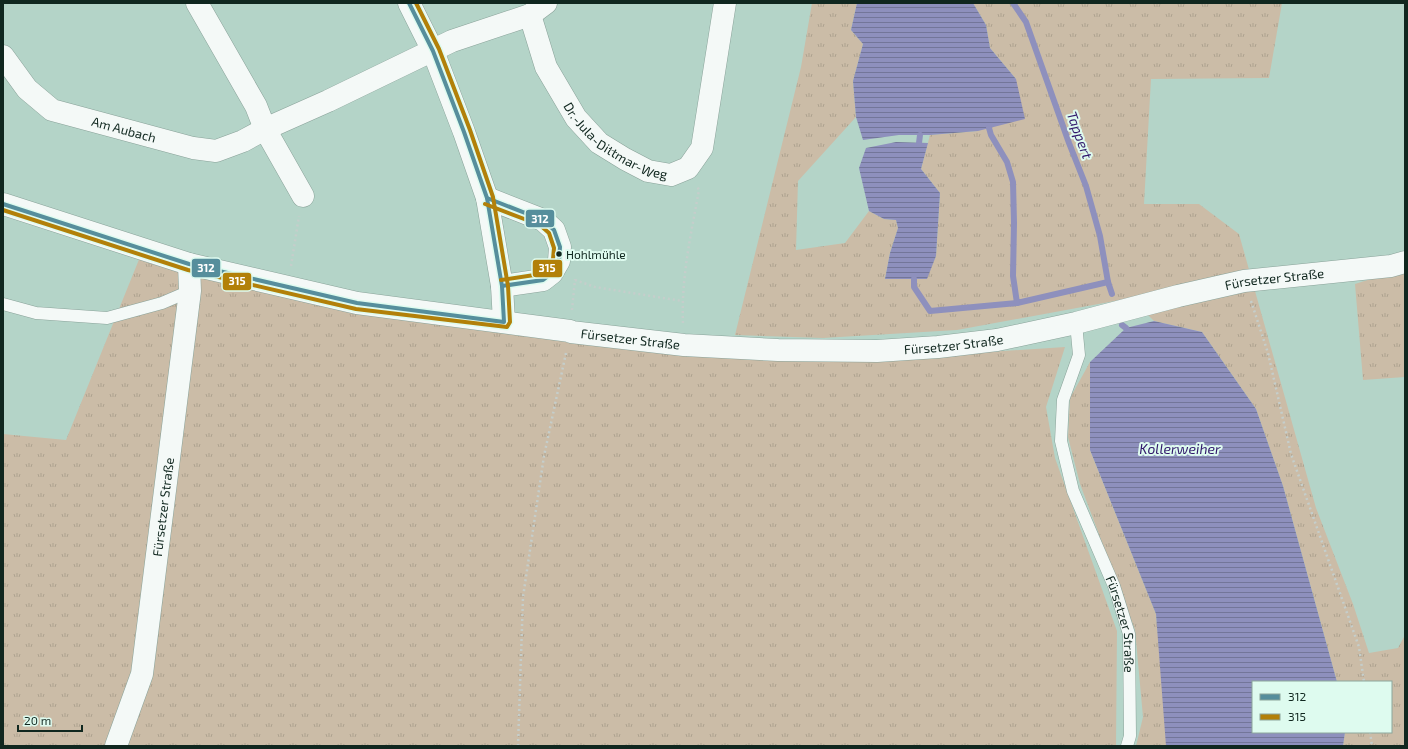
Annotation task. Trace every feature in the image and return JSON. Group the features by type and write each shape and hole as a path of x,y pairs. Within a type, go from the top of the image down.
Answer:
{"street":[{"path":"197,3 256,106 266,129 303,196"},
{"path":"409,3 433,51 487,198 502,286 504,322"},
{"name":"Dr.-Jula-Dittmar-Weg","path":"433,51 452,41 538,9 546,67 576,118 599,143 625,159 648,171 670,175 688,168 702,148 725,3"},
{"name":"Am Aubach","path":"3,56 27,89 52,110 193,148 216,151 243,141 433,51"},
{"path":"487,198 543,220 554,230 560,247 559,261 552,273 543,280 502,286"},
{"name":"Fürsetzer Straße","path":"3,204 189,264 357,302 684,345 778,350 877,351 938,347 997,340 1076,323 1178,296 1244,282 1383,267 1405,262"},
{"name":"Fürsetzer Straße","path":"116,746 142,674 190,291 189,264"}],"lane":[{"path":"3,304 36,313 107,318 162,303 190,291"},
{"name":"Fürsetzer Straße","path":"1076,323 1079,355 1063,400 1061,442 1073,491 1114,586 1129,634 1130,736 1127,746"}],"path":[{"path":"684,345 682,301 699,190 688,168"},
{"path":"288,287 303,196"},
{"path":"518,746 524,597 544,456 570,331 575,273"},
{"path":"575,280 595,287 682,301"},
{"path":"1244,282 1268,353 1291,454 1359,647 1364,681"},
{"path":"1370,733 1372,746"}],"green space":[{"path":"812,3 857,3 851,30 863,44 853,81 856,117 798,181 796,250 845,243 869,211 884,219 896,220 898,228 890,253 885,279 926,279 936,256 940,193 921,169 930,135 978,131 1016,79 990,48 986,25 973,3 1282,3 1269,78 1151,79 1144,204 1199,204 1239,234 1316,508 1353,604 1369,653 1398,648 1405,635 1405,746 1343,746 1345,733 1392,733 1392,681 1337,681 1283,486 1256,409 1202,332 1154,321 1131,298 957,330 823,338 735,335 801,67"},
{"path":"140,257 205,276 868,360 1065,347 1046,407 1055,458 1117,631 1116,746 3,746 3,434 66,440"},
{"path":"1399,270 1405,270 1405,377 1363,380 1355,284"},
{"path":"1090,362 1090,450 1156,614 1168,746 1136,746 1143,717 1135,630 1080,484 1068,437 1070,398"}],"water":[{"path":"857,3 973,3 986,25 990,48 1016,79 1025,119 978,131 930,135 899,135 863,140 856,117 853,81 863,44 851,30"},
{"path":"896,142 928,143 921,169 940,193 936,256 927,279 885,279 890,253 898,228 896,220 884,219 869,211 859,168 866,148"},
{"name":"Kollerweiher","path":"1154,321 1202,332 1256,409 1283,486 1337,681 1252,681 1252,733 1345,733 1343,746 1166,746 1156,614 1090,450 1090,362 1126,328"}],"waterway":[{"name":"Tappert","path":"1013,3 1026,22 1086,186 1100,236 1108,282 1112,294"},
{"name":"Tappert","path":"989,128 991,135 1007,162 1013,182 1013,276 1017,303 1108,282"},
{"path":"919,143 920,135"},
{"path":"914,279 914,287 930,311 1017,303"},
{"name":"Tappert","path":"1122,325 1126,328"}],"transit line":[{"name":"312","path":"3,204 189,264 357,303 504,322 502,286 487,198 433,51 409,3"},
{"name":"315","path":"3,210 188,270 356,309 507,327 510,322 508,286 493,197 470,130 439,49 416,3"},
{"name":"312","path":"487,198 543,220 554,230 560,247 559,261 552,273 543,280 502,286"},
{"name":"315","path":"485,204 540,225 549,233 554,248 553,259 547,269 541,274 501,280"}],"place":[{"name":"Hohlmühle","path":"559,254"}]}
